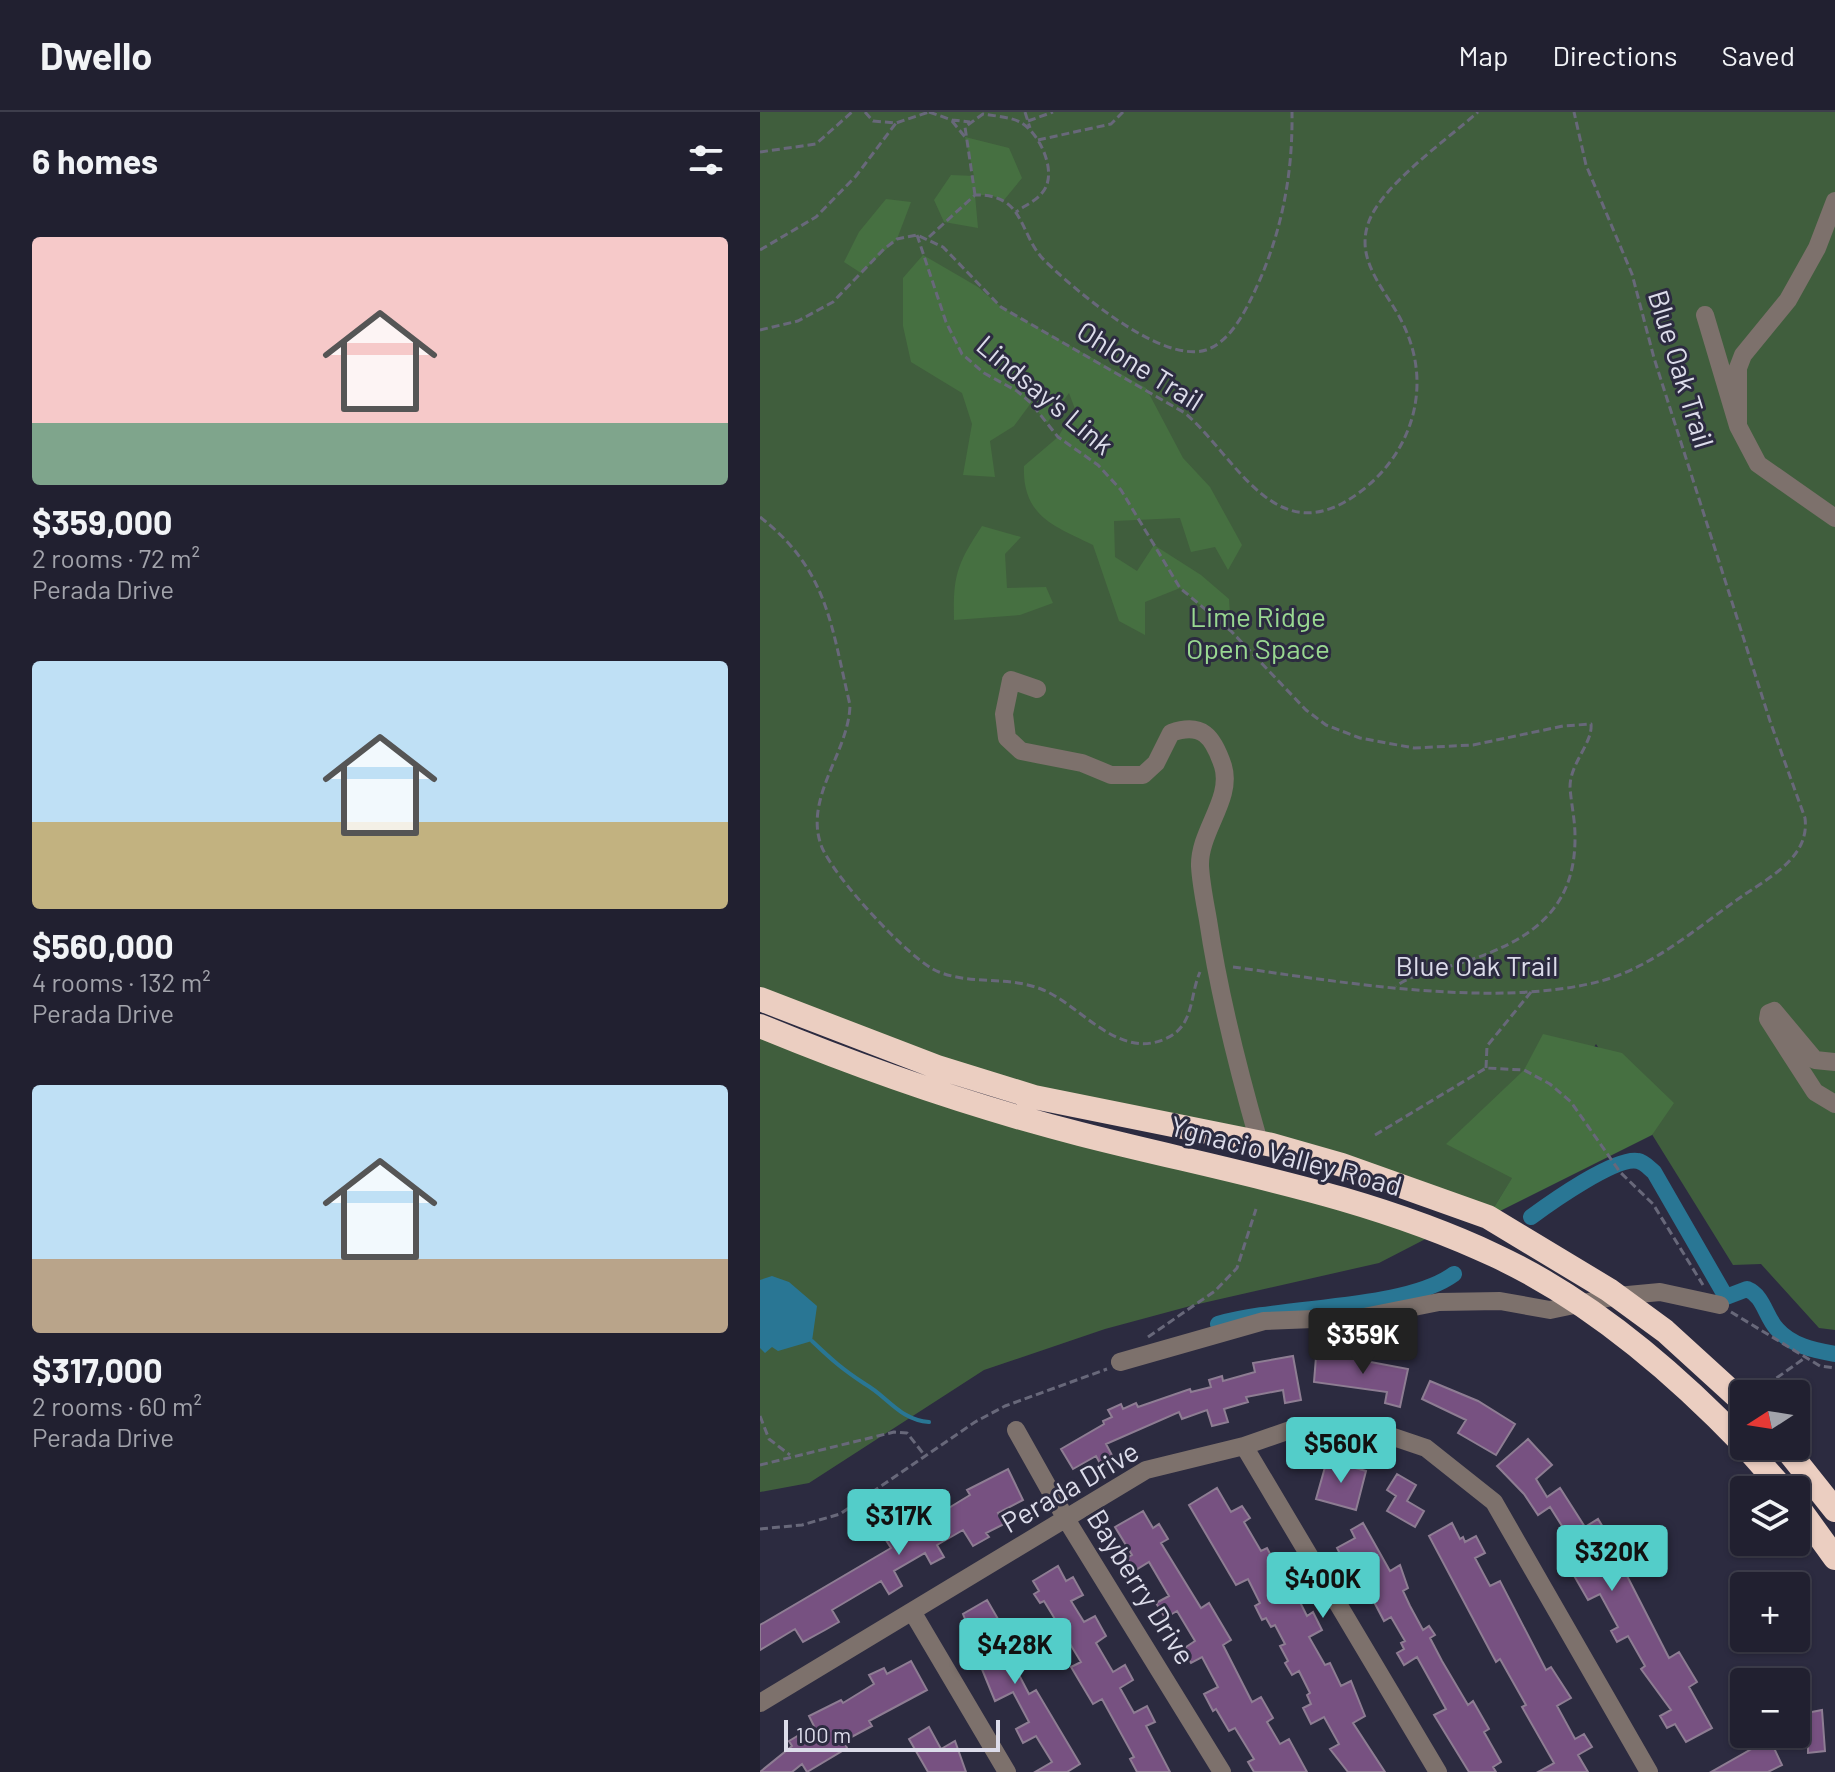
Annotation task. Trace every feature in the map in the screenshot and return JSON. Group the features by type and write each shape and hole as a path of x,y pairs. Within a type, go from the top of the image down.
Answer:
{"highway":[{"name":"Ygnacio Valley Road","path":"760,999 894,1052 1034,1097 1259,1142 1342,1165 1488,1217 1617,1296 1665,1331 1730,1390"},
{"name":"Ygnacio Valley Road","path":"760,1026 887,1076 989,1110 1333,1194 1441,1231 1499,1257 1577,1304 1661,1364 1730,1431"},
{"name":"Ygnacio Valley Road","path":"1758,1460 1772,1476"},
{"path":"1795,1460 1835,1510"},
{"path":"1810,1523 1835,1558"}],"street":[{"path":"1738,426 1738,368 1743,355 1788,300 1817,248 1835,201"},
{"path":"1705,315 1738,426 1758,464 1835,518"},
{"path":"1037,689 1011,680 1004,714 1007,738 1021,751 1082,763 1111,775 1127,776 1143,775 1156,763 1171,733 1188,727 1202,731 1215,746 1224,770 1222,797 1201,844 1200,866 1215,964 1259,1142"},
{"path":"1835,1062 1815,1060 1774,1011 1769,1013 1768,1019 1815,1092 1835,1104"},
{"path":"1120,1362 1264,1321 1364,1317 1439,1302 1500,1301 1550,1310 1617,1296 1660,1292 1720,1305"},
{"name":"Perada Drive","path":"760,1703 1146,1470 1244,1446 1293,1429 1361,1426 1426,1448 1494,1502 1649,1772"},
{"name":"Bayberry Drive","path":"1016,1430 1066,1519 1222,1772"},
{"path":"1244,1446 1438,1772"},
{"path":"913,1613 1007,1772"}],"path":[{"path":"760,152 816,144 852,112"},
{"path":"865,112 873,121 896,123 929,112 970,122"},
{"path":"1016,212 1043,193 1049,179 1038,140 1025,112"},
{"path":"1028,121 1053,112"},
{"path":"1038,140 1111,124 1123,112"},
{"path":"760,330 798,321 833,302 897,239 917,235 929,237 975,195 990,195 1004,200 1016,212 1043,259 1121,322 1147,339 1187,351 1205,350 1222,342 1243,315 1267,267 1286,201 1292,112"},
{"name":"Ohlone Trail","path":"929,237 943,247 1001,307 1185,413 1205,430 1259,495 1296,511 1319,511 1356,495 1381,475 1408,432 1416,403 1413,352 1403,324 1377,283 1366,257 1367,226 1376,209 1397,184 1478,112"},
{"name":"Blue Oak Trail","path":"1215,964 1376,987 1532,991 1601,981 1637,967 1770,878 1801,850 1807,835 1805,818 1770,721 1654,358 1632,274 1586,165 1574,112"},
{"path":"975,195 965,127 980,114 1016,120 1030,128"},
{"path":"952,120 965,137"},
{"path":"760,250 816,217 856,176 896,123"},
{"name":"Lindsay's Link","path":"917,235 946,322 962,354 984,373 1017,391 1031,403 1058,437 1098,465 1121,490 1180,588 1231,631 1306,710 1326,725 1360,738 1414,748 1473,745 1563,726 1591,724 1592,732 1575,759 1570,784 1575,835 1573,862 1558,906 1538,928 1499,950 1431,972 1412,974 1396,986"},
{"path":"760,517 804,557 818,584 850,705 850,722 841,752 824,788 817,821 821,844 838,876 919,961 939,972 972,980 1013,981 1044,990 1114,1036 1149,1043 1166,1039 1189,1018 1201,970 1215,964"},
{"path":"1486,1068 1487,1046 1532,991"},
{"path":"1375,1135 1486,1068 1524,1070 1550,1084 1571,1102 1620,1172 1653,1204 1707,1291 1720,1305 1820,1366 1835,1368"},
{"path":"1145,1339 1215,1291 1237,1268 1256,1209"},
{"path":"1774,1380 1806,1357"},
{"path":"760,1529 802,1525 840,1514 975,1422 1005,1406 1120,1362"},
{"path":"760,1416 769,1439 790,1455"},
{"path":"760,1465 790,1455 894,1432 907,1433 926,1457"}],"green space":[{"name":"Lime Ridge Open Space","path":"760,112 1835,112 1835,1330 1819,1328 1761,1264 1733,1265 1596,1044 1488,1217 1418,1191 1034,1097 760,999"},
{"path":"965,137 1009,148 1022,178 1004,200 990,195 975,195 978,228 944,222 934,200 951,175 974,176"},
{"path":"886,199 911,202 897,239 861,273 844,262 859,232"},
{"path":"923,255 978,287 1001,307 1146,388 1183,458 1210,487 1242,545 1228,570 1215,547 1191,552 1180,518 1114,521 1115,557 1137,571 1154,545 1201,575 1229,599 1231,631 1180,588 1145,602 1145,635 1119,621 1093,545 1054,525 1035,508 1028,497 1024,466 1058,437 1075,409 1069,393 1047,423 1031,403 1014,426 990,441 995,477 963,475 972,424 962,393 911,362 903,326 903,278"},
{"path":"982,526 1021,537 1005,554 1007,588 1046,587 1053,603 1020,615 954,620 958,570"},
{"path":"760,1026 829,1054 1441,1231 1379,1263 1194,1305 1105,1329 984,1370 809,1483 760,1492"},
{"path":"1543,1034 1622,1053 1674,1103 1652,1135 1488,1217 1512,1178 1446,1144 1524,1070"}],"water":[{"path":"772,1276 789,1282 817,1306 812,1341 778,1351 772,1347 765,1353 760,1348 760,1280"}],"building":[{"path":"1293,1356 1301,1400 1285,1403 1283,1390 1246,1397 1248,1402 1224,1409 1228,1422 1212,1426 1207,1410 1182,1419 1179,1412 1106,1444 1114,1459 1102,1467 1096,1456 1073,1469 1061,1449 1104,1424 1103,1421 1112,1417 1108,1410 1121,1404 1123,1409 1136,1403 1138,1407 1190,1389 1191,1392 1211,1387 1209,1380 1222,1376 1223,1381 1255,1372 1253,1363"},
{"path":"1339,1356 1408,1369 1400,1407 1385,1403 1387,1392 1314,1382 1316,1357 1339,1359"},
{"path":"1430,1381 1478,1401 1515,1424 1496,1455 1458,1433 1466,1420 1422,1399"},
{"path":"1528,1439 1552,1465 1536,1479 1547,1497 1560,1488 1585,1527 1598,1519 1606,1532 1598,1537 1617,1569 1622,1566 1669,1658 1679,1652 1697,1682 1689,1687 1712,1728 1686,1742 1675,1724 1667,1728 1660,1716 1671,1710 1641,1669 1645,1666 1628,1636 1617,1642 1611,1631 1618,1627 1600,1594 1588,1600 1569,1567 1580,1561 1550,1507 1538,1515 1524,1494 1497,1466"},
{"path":"1327,1460 1366,1471 1356,1510 1316,1499"},
{"path":"1008,1469 1023,1500 998,1513 1004,1524 986,1533 989,1537 973,1546 963,1530 937,1545 944,1557 931,1564 925,1553 894,1571 902,1586 889,1594 881,1581 832,1610 839,1622 825,1630 803,1642 795,1629 760,1650 760,1625 891,1548 884,1537 921,1516 924,1523 970,1495 967,1490"},
{"path":"1397,1474 1416,1485 1407,1501 1424,1511 1415,1527 1387,1511 1396,1496 1387,1490"},
{"path":"1217,1488 1231,1512 1242,1506 1250,1518 1244,1522 1261,1551 1267,1548 1275,1563 1268,1567 1286,1602 1297,1596 1307,1616 1313,1612 1322,1630 1309,1637 1325,1665 1330,1663 1341,1686 1351,1681 1365,1716 1353,1723 1385,1772 1348,1772 1330,1749 1339,1744 1324,1717 1311,1724 1303,1708 1311,1704 1307,1695 1310,1693 1299,1671 1292,1675 1285,1663 1288,1661 1280,1646 1285,1644 1275,1625 1271,1627 1266,1618 1262,1620 1255,1606 1260,1603 1248,1579 1236,1585 1189,1505"},
{"path":"1143,1511 1153,1528 1159,1524 1168,1539 1161,1543 1201,1608 1209,1603 1231,1640 1223,1645 1252,1702 1261,1697 1273,1718 1267,1722 1280,1744 1289,1739 1307,1772 1254,1772 1248,1762 1254,1759 1235,1728 1229,1731 1216,1709 1213,1711 1204,1694 1218,1687 1202,1657 1191,1663 1183,1649 1195,1641 1177,1611 1165,1618 1156,1603 1169,1596 1149,1562 1134,1571 1127,1558 1132,1555 1115,1527"},
{"path":"1363,1523 1390,1571 1400,1565 1408,1588 1403,1591 1423,1630 1429,1626 1435,1635 1430,1638 1442,1661 1468,1705 1473,1701 1489,1729 1484,1732 1501,1762 1493,1767 1496,1772 1469,1772 1434,1715 1446,1709 1417,1657 1404,1665 1397,1653 1404,1649 1401,1643 1405,1641 1391,1617 1384,1621 1372,1598 1365,1602 1357,1588 1337,1548 1355,1538 1351,1530"},
{"path":"1452,1523 1460,1539 1463,1537 1465,1542 1476,1536 1485,1553 1475,1558 1490,1586 1500,1581 1546,1670 1551,1667 1571,1698 1557,1706 1575,1739 1584,1734 1592,1747 1578,1755 1588,1772 1538,1772 1554,1763 1522,1707 1526,1705 1500,1659 1496,1662 1429,1536"},
{"path":"1058,1566 1066,1581 1073,1577 1083,1595 1071,1601 1084,1622 1095,1616 1106,1636 1096,1643 1113,1672 1125,1665 1133,1680 1120,1688 1134,1713 1147,1706 1155,1722 1146,1726 1170,1772 1137,1772 1130,1759 1134,1757 1102,1699 1093,1704 1071,1667 1081,1662 1044,1601 1040,1603 1034,1594 1039,1591 1033,1581"},
{"path":"987,1600 1009,1638 1005,1641 1016,1660 1021,1658 1026,1668 1018,1673 1029,1694 1036,1690 1080,1764 1067,1772 1035,1772 1052,1762 1036,1736 1023,1743 1016,1729 1029,1722 1013,1692 995,1701 977,1657 973,1659 964,1644 973,1639 963,1614"},
{"path":"911,1661 927,1690 869,1721 872,1726 844,1741 847,1748 807,1772 802,1764 792,1772 760,1772 792,1746 789,1741 814,1726 809,1716 841,1700 843,1703 874,1684 869,1675 884,1668 887,1674"},
{"path":"1822,1710 1825,1751 1808,1753 1810,1712"},
{"path":"929,1727 941,1749 955,1741 966,1772 928,1772 909,1739"},
{"path":"1753,1748 1774,1748 1782,1765 1768,1772 1711,1772"}],"waterway":[{"path":"1531,1217 1599,1173 1628,1161 1640,1162 1654,1172 1726,1297 1747,1289 1753,1292 1773,1324 1789,1340 1835,1354"},
{"path":"1218,1324 1375,1301 1432,1286 1454,1274"},
{"path":"812,1341 843,1369 902,1413 929,1422"}]}
